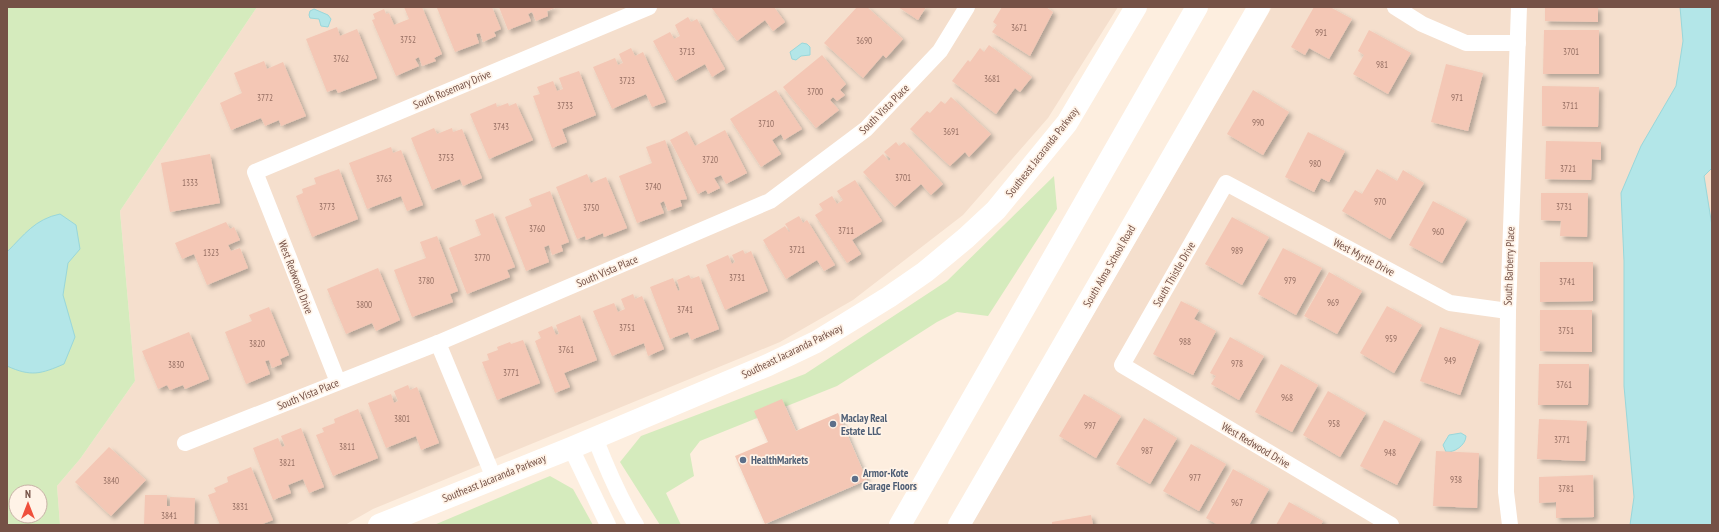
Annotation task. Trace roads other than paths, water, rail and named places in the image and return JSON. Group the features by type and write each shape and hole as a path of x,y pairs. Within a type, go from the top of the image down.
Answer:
{"main road":[{"name":"Southeast Jacaranda Parkway","path":"379,525 571,448 768,365 816,342 859,316 925,272 966,238 996,210 1045,152 1083,99 1136,7"},
{"path":"900,525 1198,7"},
{"name":"South Alma School Road","path":"959,525 1259,7"}],"street":[{"name":"South Rosemary Drive","path":"255,172 649,7"},
{"name":"South Vista Place","path":"185,443 438,344 770,201 866,129 940,51 967,7"},
{"path":"1395,7 1422,24 1466,43 1518,43"},
{"name":"South Barberry Place","path":"1510,525 1506,492 1508,311 1519,7"},
{"name":"West Redwood Drive","path":"255,172 338,382"},
{"name":"West Myrtle Drive","path":"1226,182 1450,303 1508,311"},
{"name":"South Thistle Drive","path":"1122,365 1226,182"},
{"path":"438,344 494,478"},
{"name":"West Redwood Drive","path":"1122,365 1391,525"},
{"path":"595,438 609,475 636,525"},
{"path":"571,448 608,525"}],"water":[{"path":"1680,7 1712,7 1712,168 1704,176 1712,226 1712,525 1630,525 1634,497 1624,386 1624,261 1621,193 1641,146 1676,86 1683,41"},
{"path":"314,9 328,15 331,19 328,27 321,26 319,19 310,18 310,11"},
{"path":"802,43 807,44 810,47 810,55 801,56 796,60 792,59 790,52"},
{"path":"60,214 76,225 80,249 68,263 63,295 75,337 64,364 42,372 23,372 7,366 7,252 30,228 51,216"},
{"path":"1461,433 1466,436 1462,445 1459,448 1446,452 1443,445 1449,435"}],"place":[{"name":"Maclay Real Estate LLC","path":"833,424"},
{"name":"HealthMarkets","path":"743,460"},
{"name":"Armor-Kote Garage Floors","path":"855,479"}]}
